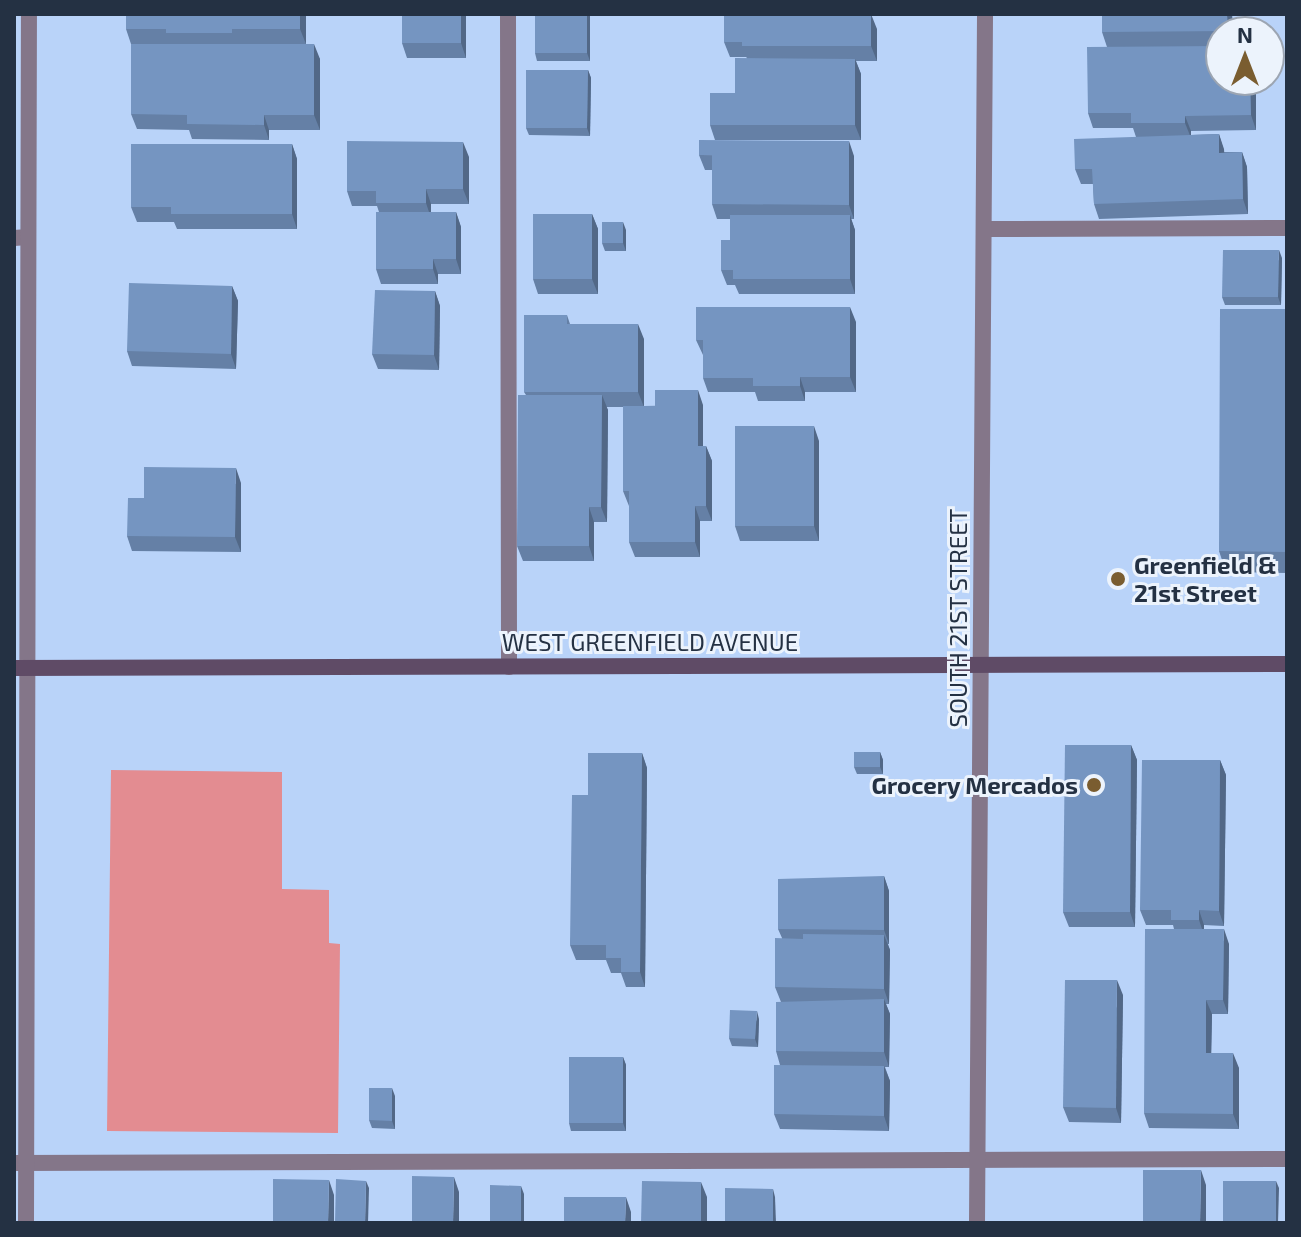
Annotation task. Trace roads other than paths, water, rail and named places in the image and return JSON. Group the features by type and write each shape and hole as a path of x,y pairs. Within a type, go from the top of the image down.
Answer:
{"main road":[{"name":"WEST GREENFIELD AVENUE","path":"21,668 1287,664"}],"street":[{"path":"26,1223 20,1163 21,238 29,14"},
{"path":"508,14 509,667"},
{"name":"SOUTH 21ST STREET","path":"977,1223 985,14"},
{"path":"984,229 1287,228"},
{"path":"20,1163 1287,1159"}],"place":[{"name":"Greenfield & 21st Street","path":"1118,579"},
{"name":"Grocery Mercados","path":"1094,785"}]}
